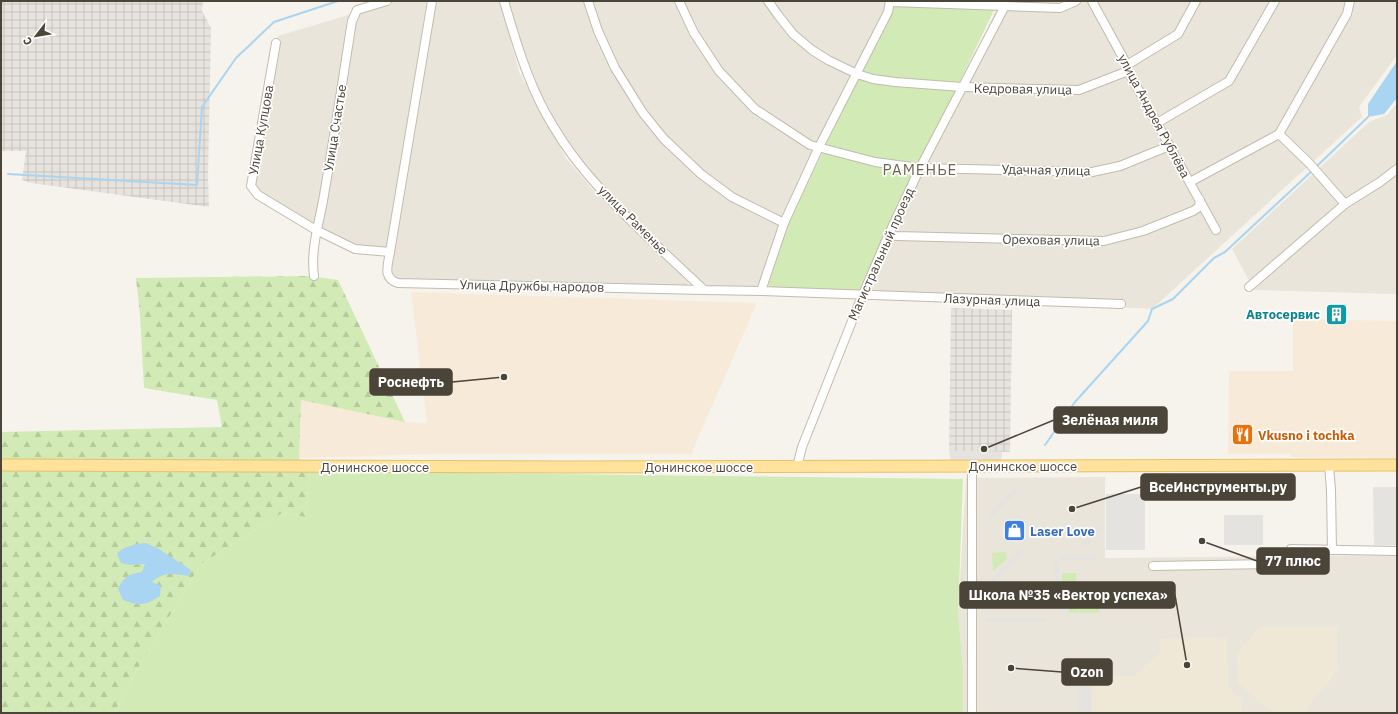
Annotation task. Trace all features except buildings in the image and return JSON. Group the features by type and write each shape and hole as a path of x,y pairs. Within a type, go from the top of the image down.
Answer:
{"main road":[{"name":"Донинское шоссе","path":"1,465 413,467 1397,465"}],"street":[{"name":"Улица Счастье","path":"314,276 312,264 316,230 325,191 352,21 358,10 387,1"},
{"name":"Улица Дружбы народов","path":"432,1 390,252 388,277 391,281 398,283 704,290"},
{"name":"улица Раменье","path":"504,1 520,55 544,111 566,146 600,189 704,290"},
{"path":"588,1 598,31 616,68 643,113 664,139 700,174 732,197 784,223"},
{"name":"Удачная улица","path":"679,1 694,33 719,71 755,109 810,145 874,162 920,168 1092,172 1120,166 1169,146"},
{"name":"Кедровая улица","path":"768,1 794,34 812,50 828,60 857,74 895,82 962,88 1079,90 1128,68 1178,34 1196,1"},
{"path":"761,291 784,223 819,147 888,12 890,2 1060,8 1076,1"},
{"path":"1158,123 1229,81 1275,1"},
{"path":"1190,182 1279,134 1347,14 1350,1"},
{"name":"улица Андрея Рублёва","path":"1096,2 1128,68 1169,146 1216,230"},
{"name":"Магистральный проезд","path":"797,467 802,447 862,295 889,234 920,168 1005,6"},
{"name":"Улица Купцова","path":"276,43 251,186 258,195 316,230"},
{"path":"1279,134 1309,163 1345,204"},
{"path":"1249,287 1345,204 1380,182 1397,169"},
{"name":"Ореховая улица","path":"889,234 896,236 1104,241 1143,231 1193,211 1199,207 1200,200"},
{"path":"316,230 354,249 390,252"},
{"path":"704,290 862,295"},
{"name":"Лазурная улица","path":"862,295 1121,304"},
{"path":"1329,465 1332,550"},
{"path":"972,466 972,713"},
{"path":"1153,566 1279,564 1284,562 1291,549 1397,551"}],"shaded area":[{"path":"1,1 203,1 202,11 211,28 208,176 209,207 31,183 22,180 26,151 1,151"},
{"path":"395,1 427,1 387,247 356,247 317,227 285,206 253,188 278,36"},
{"path":"435,1 500,1 519,72 566,158 594,191 688,282 687,287 400,281 391,273"},
{"path":"505,1 885,1 887,4 819,147 760,288 705,287 662,247 580,163 547,110 533,80"},
{"path":"1000,1 1397,1 1397,55 1359,107 1362,117 1152,309 870,293 921,170 962,87"},
{"path":"1397,103 1397,294 1254,290 1232,249 1369,122 1387,115"},
{"path":"411,292 757,303 691,454 430,454 299,458 301,400 405,422 427,423"},
{"path":"951,308 1012,310 1010,452 949,451"},
{"path":"1293,319 1397,321 1397,458 1291,457 1291,454 1228,454 1229,371 1293,371"},
{"path":"949,451 1002,452 1001,462 951,463"},
{"path":"1105,477 1105,558 1397,555 1397,713 1241,713 1240,698 1228,687 1226,638 1160,639 1160,654 1134,676 1101,677 1092,682 1092,713 963,713 963,670 958,613 966,478"},
{"path":"1373,487 1397,487 1397,545 1374,545"},
{"path":"1015,488 1018,491 991,519 987,515"},
{"path":"1106,494 1145,494 1145,550 1106,550"},
{"path":"1224,515 1263,515 1263,545 1224,545"},
{"path":"1099,527 1102,530 1085,548 1081,544"},
{"path":"1021,548 1025,552 993,584 989,581"},
{"path":"1061,555 1097,555 1097,560 1061,560"},
{"path":"1055,560 1059,560 1060,583 1055,583"},
{"path":"987,618 1044,618 1044,623 987,623"},
{"path":"1260,627 1337,627 1337,671 1303,713 1274,713 1238,683 1237,653"},
{"path":"1227,638 1228,687 1240,698 1241,713 1092,713 1092,682 1101,677 1134,676 1160,654 1160,639"},
{"path":"1078,675 1090,675 1091,713 1078,713"}],"green space":[{"path":"895,3 994,10 859,292 770,287 766,282 786,227"},
{"path":"310,276 338,280 405,422 301,400 299,458 310,471 305,517 282,513 201,564 132,678 114,713 1,713 1,432 222,427 217,400 144,388 140,315 136,278"},
{"path":"310,471 963,479 958,613 963,670 963,713 114,713 132,678 201,564 282,513 305,517"},
{"path":"1006,552 1007,559 993,571 992,553"},
{"path":"1062,573 1076,573 1077,597 1062,598"},
{"path":"1079,588 1099,588 1099,613 1079,613"},
{"path":"1069,599 1078,599 1078,613 1069,613"}],"water":[{"path":"1397,61 1397,98 1384,114 1368,117 1368,104"},
{"path":"146,543 157,548 191,570 189,576 169,574 156,579 152,582 161,586 160,596 150,602 138,604 123,600 118,589 127,577 142,572 145,564 130,565 121,563 117,554 130,546"}],"waterway":[{"path":"8,174 197,185 202,107 236,58 274,22 338,1"},
{"path":"1316,167 1368,117"},
{"path":"1045,445 1075,402 1148,321 1152,309 1173,299 1214,258 1225,252 1313,170"}],"place":[{"name":"Автосервис","path":"1336,314"},
{"name":"Роснефть","path":"504,377"},
{"name":"Vkusno i tochka","path":"1242,435"},
{"name":"Зелёная миля","path":"984,449"},
{"name":"ВсеИнструменты.ру","path":"1072,509"},
{"name":"Laser Love","path":"1015,531"},
{"name":"77 плюс","path":"1202,541"},
{"name":"Школа №35 «Вектор успеха»","path":"1187,665"},
{"name":"Ozon","path":"1011,668"}],"district":[{"name":"РАМЕНЬЕ","path":"920,169"}]}
